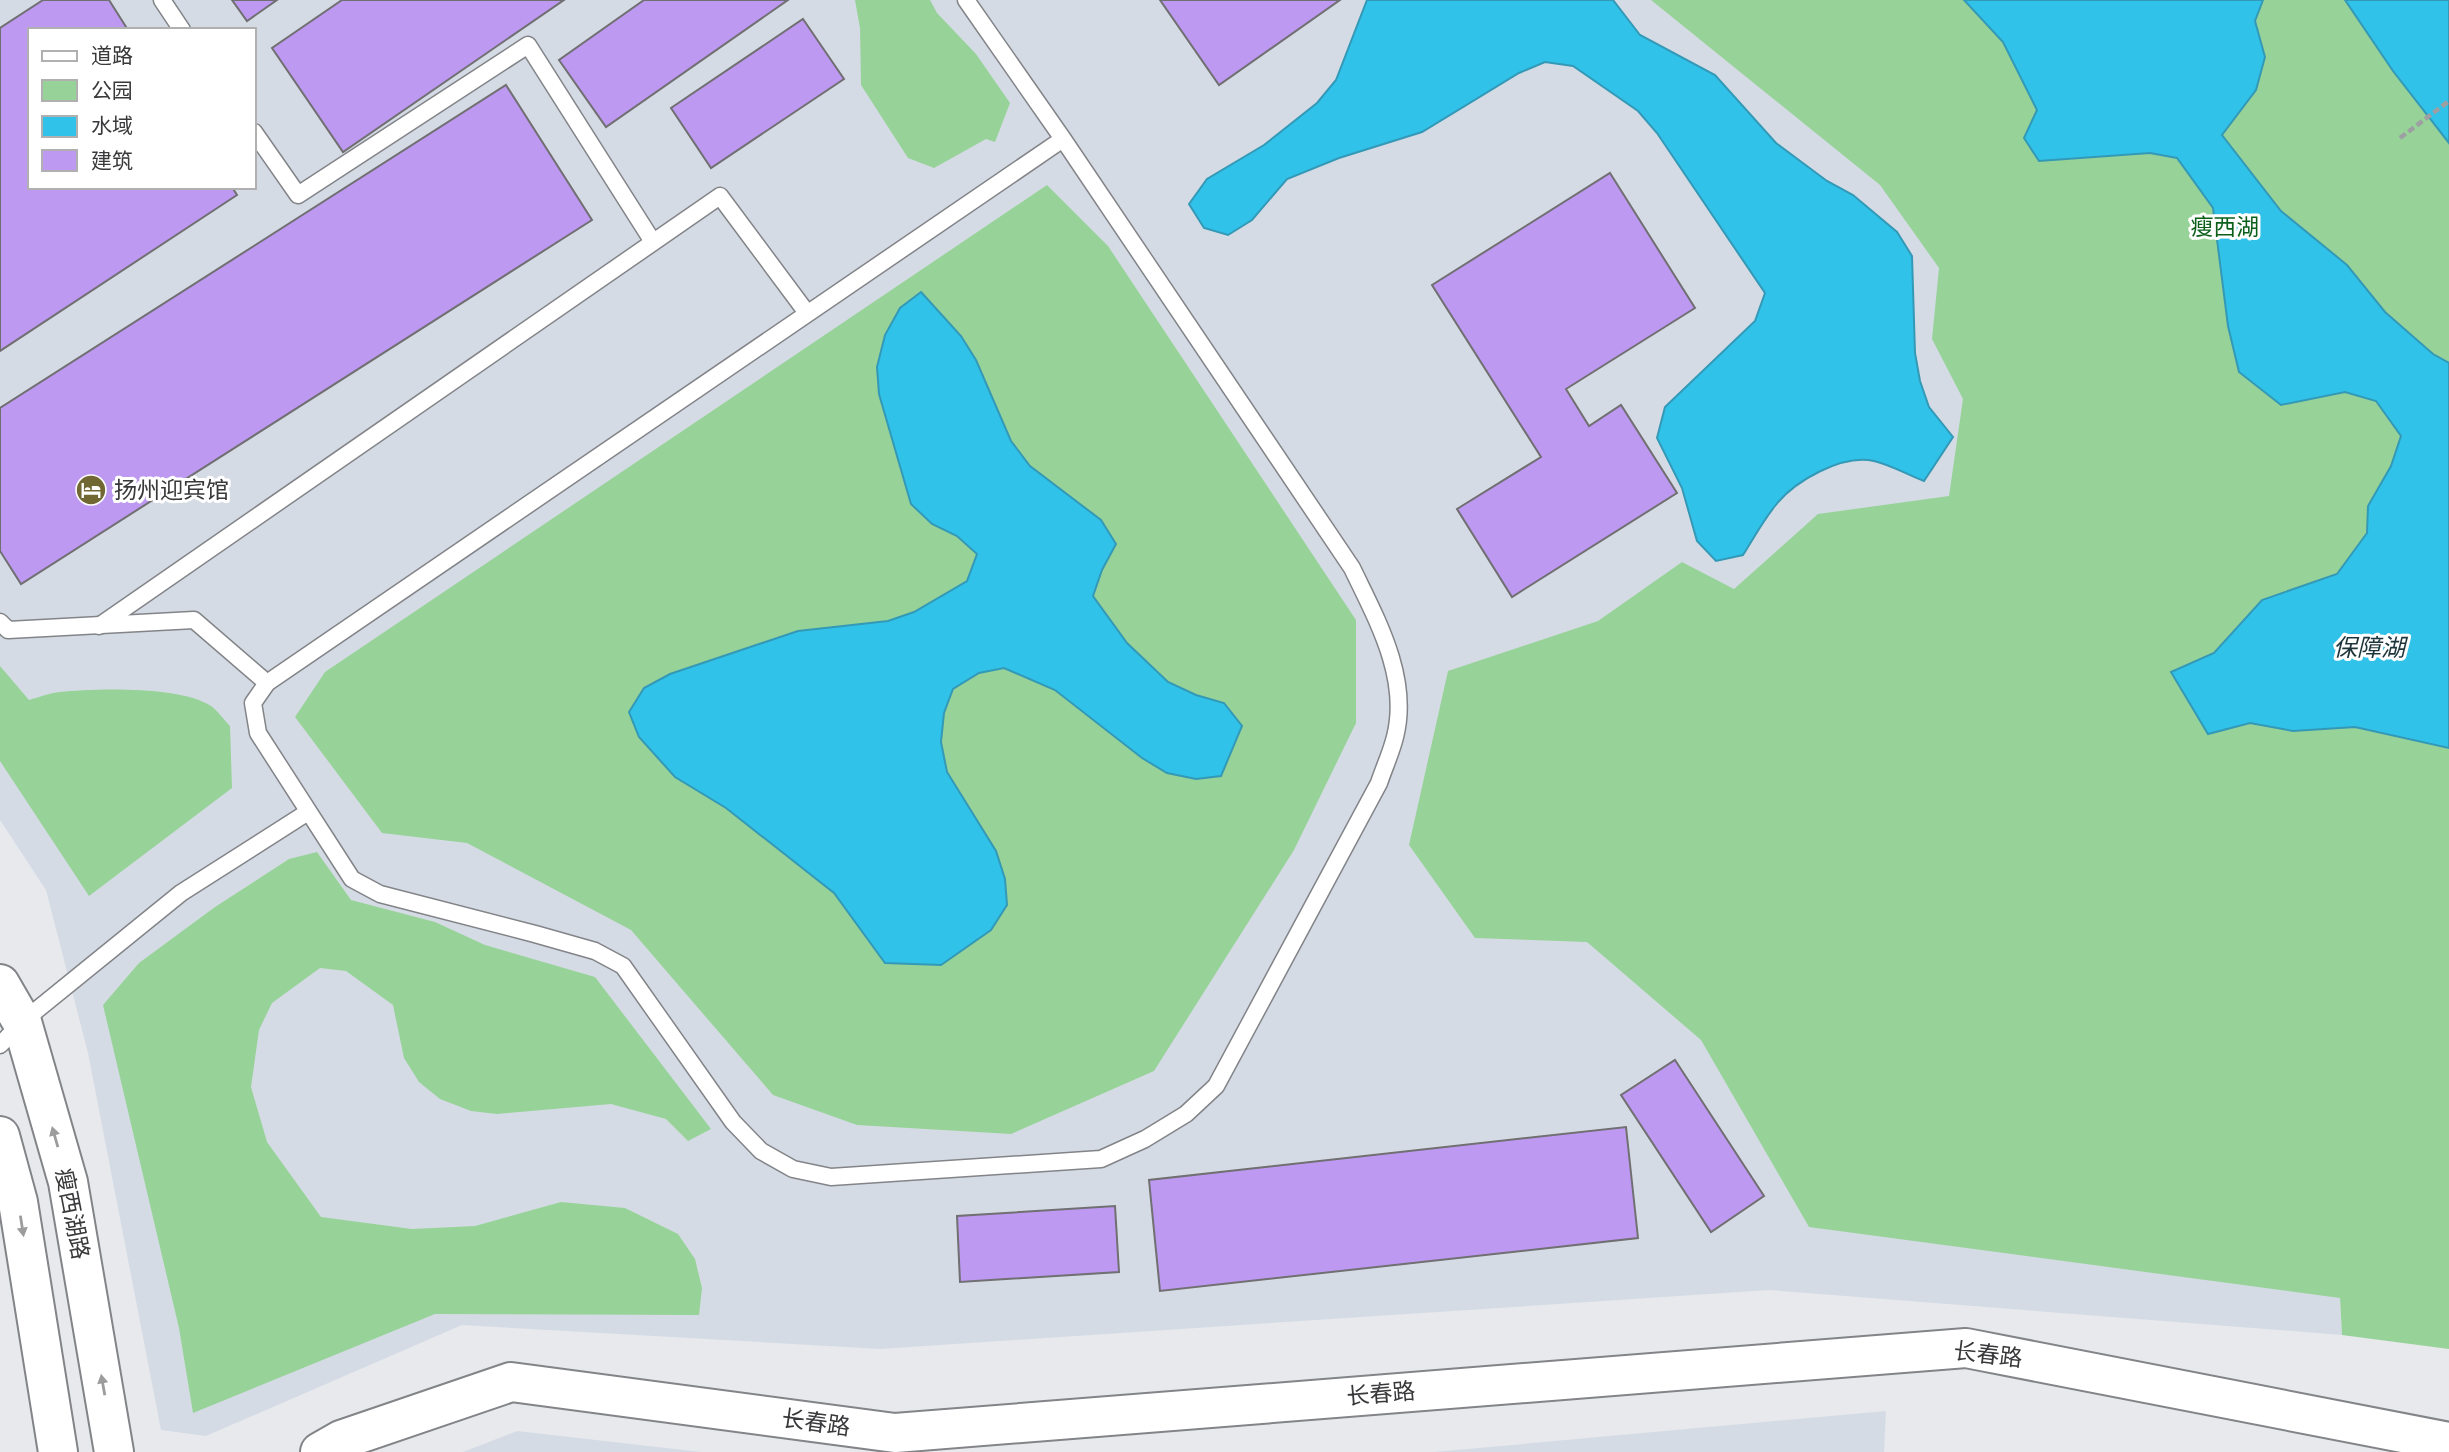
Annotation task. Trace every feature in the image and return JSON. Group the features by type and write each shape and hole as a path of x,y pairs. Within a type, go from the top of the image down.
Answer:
{"street":[{"name":"瘦西湖路","path":"0,984 11,1034 68,1182 114,1452"},
{"path":"0,1136 18,1202 58,1452"},
{"name":"长春路","path":"320,1452 341,1440 511,1382 895,1433 1966,1348 2449,1442"}],"lane":[{"path":"162,0 182,28"},
{"path":"965,0 1063,139 1352,568 1383,633 1398,689 1395,735 1379,783 1216,1086 1186,1114 1145,1139 1101,1159 831,1177 793,1169 761,1151 733,1122 623,967 595,951 380,894 352,879 258,733 253,703 267,683 1063,139"},
{"path":"256,134 298,195 528,45 653,242"},
{"path":"99,626 720,196 807,313"},
{"path":"0,622 8,631 194,620 267,683"},
{"path":"11,1034 181,893 308,812"}],"path":[{"path":"2400,138 2449,101"}],"shaded area":[{"name":"扬州迎宾馆","path":"0,0 1759,0 1932,203 2324,1027 2342,1335 1769,1290 880,1349 462,1325 206,1436 161,1430 88,1053 46,890 0,820"},
{"path":"1886,1411 1884,1452 1434,1452"},
{"path":"517,1431 701,1452 463,1452"}],"green space":[{"path":"855,0 930,0 937,13 976,54 1010,103 995,142 986,139 934,168 908,158 861,85 860,28"},
{"name":"瘦西湖","path":"1651,0 2449,0 2449,1349 2342,1335 2340,1298 1809,1227 1701,1040 1587,942 1475,938 1409,845 1448,671 1598,621 1682,562 1734,589 1818,514 1949,496 1963,399 1932,339 1939,268 1880,185"},
{"path":"1047,185 1108,246 1356,620 1356,723 1294,850 1154,1071 1011,1134 857,1125 773,1095 631,930 467,843 382,833 295,717 325,672","holes":["976,360 1011,441 1030,466 1101,520 1116,544 1102,569 1093,596 1126,642 1157,674 1174,686 1224,703 1196,779 1167,773 1142,758 1055,690 1004,668 979,673 954,688 944,713 941,742 947,772 996,851 885,963 834,893 726,808 675,777 798,631 888,621 914,612 967,581 977,554 957,536 932,524"]},
{"path":"0,666 29,700 60,692 94,690 138,690 198,699 211,706 230,726 232,788 89,896 0,761"},
{"path":"317,852 351,900 435,922 485,945 595,977 711,1129 688,1141 666,1119 611,1104 497,1114 471,1111 440,1099 419,1082 404,1058 393,1005 346,971 320,968 272,1003 259,1030 251,1087 267,1142 321,1217 412,1229 475,1226 561,1202 625,1208 678,1234 695,1259 702,1288 699,1315 435,1314 193,1413 179,1328 103,1005 139,963 215,907 289,859"}],"water":[{"path":"1367,0 1613,0 1640,35 1715,75 1776,143 1827,181 1853,195 1897,232 1912,256 1915,353 1920,381 1929,407 1953,437 1924,481 1874,461 1848,462 1820,472 1794,487 1766,518 1743,555 1716,561 1697,541 1682,488 1657,438 1665,407 1755,321 1765,293 1657,133 1638,111 1573,66 1545,62 1519,73 1422,132 1339,158 1287,179 1252,220 1228,235 1204,228 1189,204 1207,179 1264,145 1317,103 1336,80"},
{"name":"保障湖","path":"1964,0 2263,0 2255,21 2265,57 2256,90 2222,135 2281,211 2347,265 2385,312 2433,354 2449,363 2449,748 2355,727 2293,731 2250,723 2208,734 2171,672 2214,653 2262,600 2337,574 2367,533 2368,506 2391,466 2401,436 2376,401 2345,392 2281,405 2239,372 2228,326 2213,208 2177,158 2150,153 2039,161 2024,138 2037,110 2003,42"},
{"path":"2345,0 2449,0 2449,143 2393,71"},
{"path":"921,292 961,336 976,360 1011,441 1030,466 1101,520 1116,544 1102,570 1093,596 1127,643 1168,682 1196,695 1224,703 1242,726 1221,776 1196,779 1167,773 1142,758 1055,690 1004,668 979,673 953,689 944,713 941,742 947,772 996,851 1005,879 1007,905 991,930 941,965 885,963 834,893 726,808 675,777 639,737 629,712 644,688 670,674 798,631 888,621 914,612 967,581 977,554 957,536 932,524 911,504 879,394 877,367 885,335 900,308"}],"building":[{"path":"43,0 109,0 127,28 28,28 28,189 233,189 237,195 0,351 0,28"},
{"path":"232,0 277,0 247,21"},
{"path":"342,0 564,0 343,152 272,48"},
{"path":"644,0 788,0 606,127 559,60"},
{"path":"1160,0 1340,0 1219,85"},
{"path":"803,19 844,79 711,168 671,108"},
{"path":"506,85 592,220 21,584 0,551 0,408"},
{"path":"1610,173 1695,308 1566,389 1589,426 1621,405 1677,493 1512,597 1457,509 1541,457 1432,285"},
{"path":"1675,1060 1764,1196 1711,1232 1621,1095"},
{"path":"1626,1127 1638,1238 1160,1291 1149,1180"},
{"path":"1115,1206 1119,1272 960,1282 957,1216"}],"place":[{"name":"扬州迎宾馆","path":"91,490"}]}
